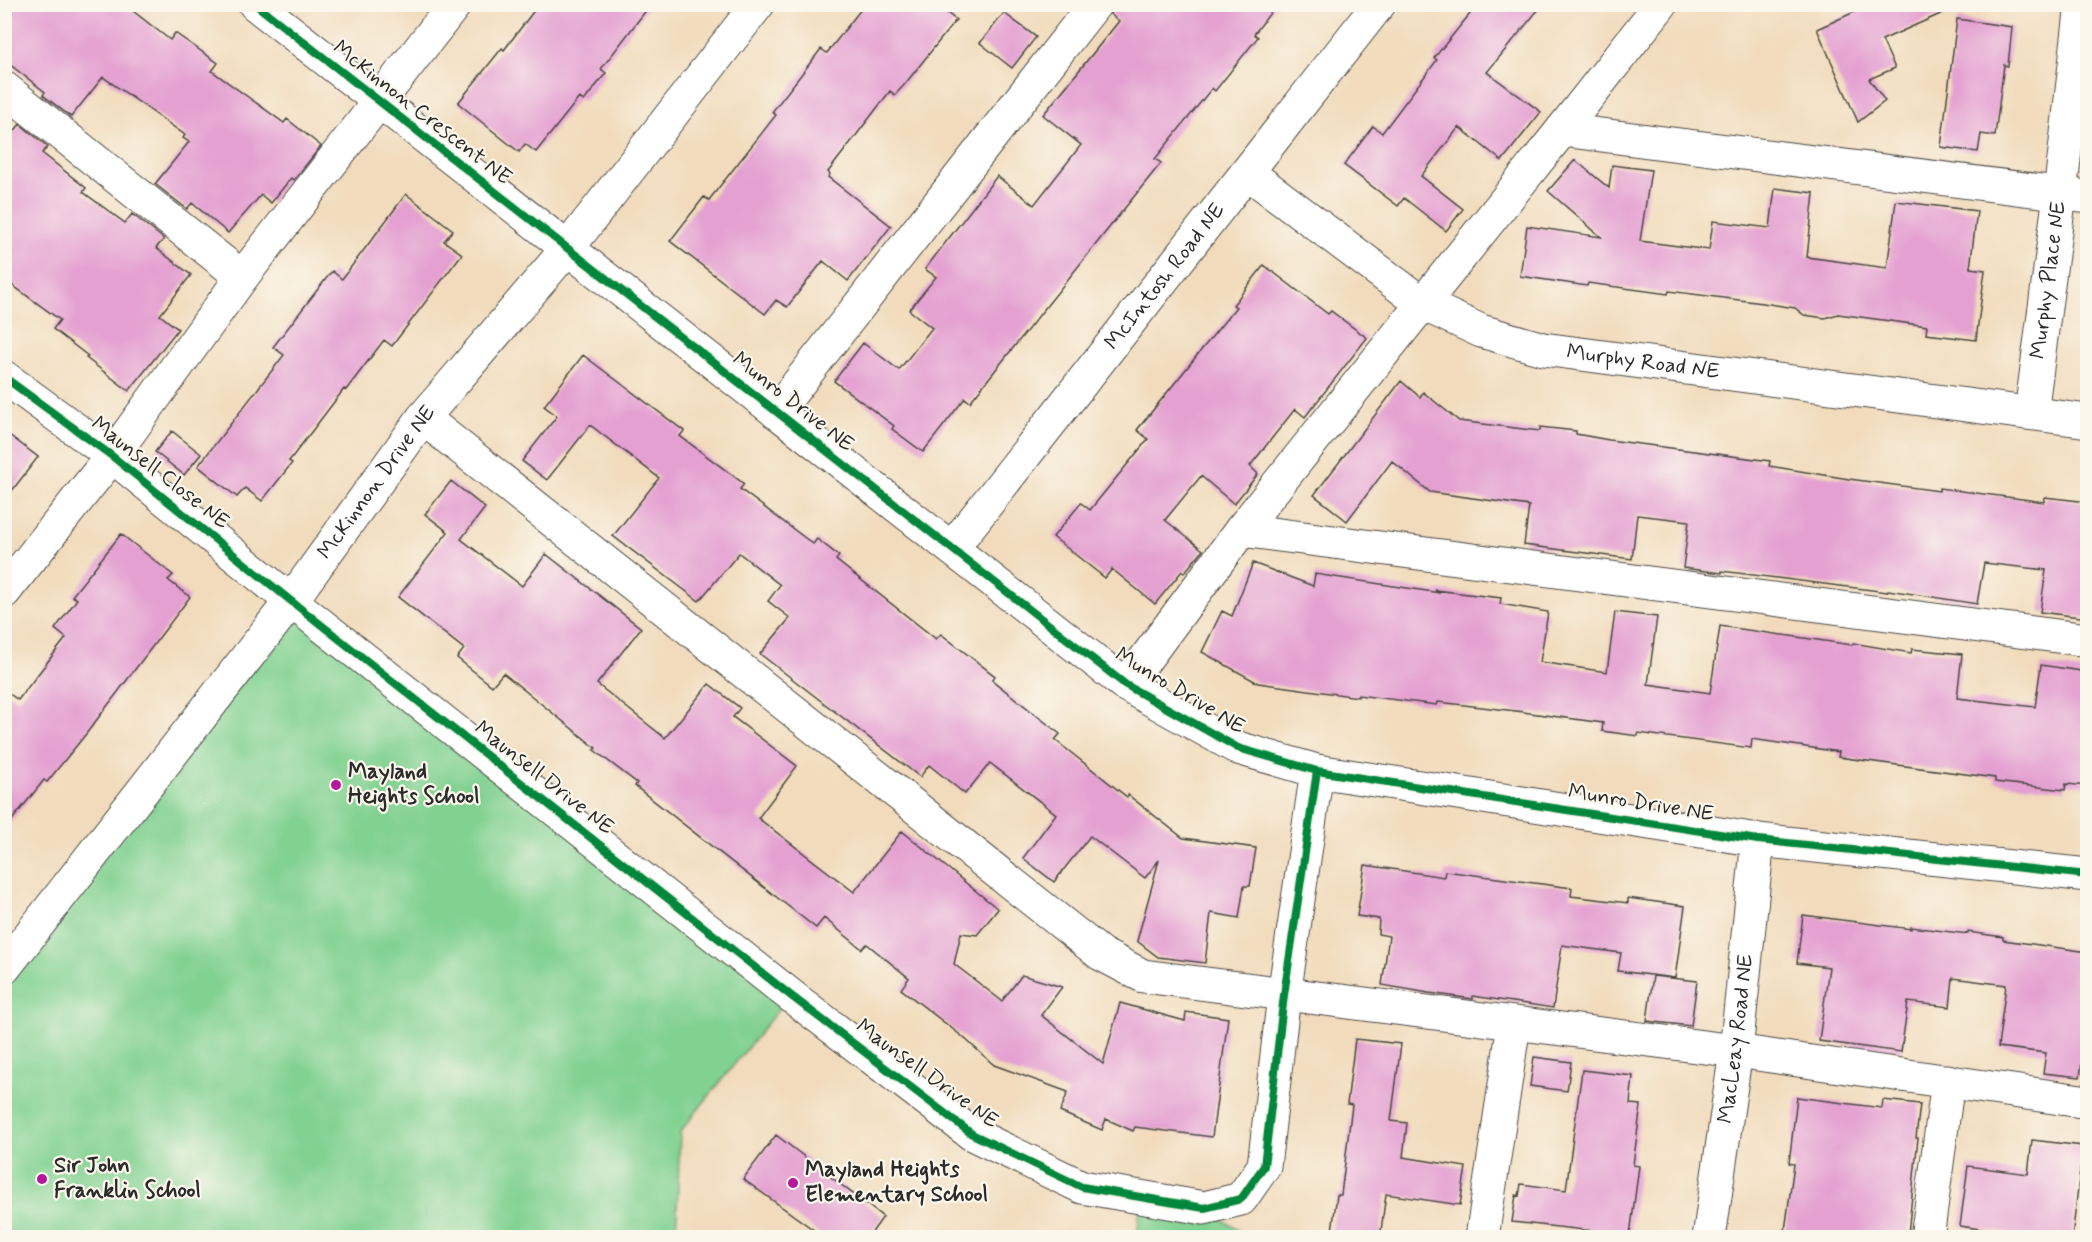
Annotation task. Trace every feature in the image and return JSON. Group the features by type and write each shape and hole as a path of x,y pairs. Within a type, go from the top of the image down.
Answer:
{"street":[{"name":"McKinnon Crescent NE","path":"255,4 567,249"},
{"path":"4,592 112,456 242,277 454,4"},
{"name":"McKinnon Drive NE","path":"4,968 291,602 423,418 567,249 759,4"},
{"path":"776,412 1095,4"},
{"name":"McIntosh Road NE","path":"952,548 1248,173 1378,4"},
{"path":"1126,685 1241,530 1661,4"},
{"name":"Murphy Place NE","path":"2031,413 2074,196 2082,4"},
{"path":"4,88 242,277"},
{"path":"1562,130 2074,196"},
{"name":"Murphy Road NE","path":"1248,173 1423,304 1481,331 1543,349 2088,421"},
{"name":"Munro Drive NE","path":"567,249 1126,685 1238,748 1317,771 1758,840 2088,875"},
{"name":"Maunsell Close NE","path":"4,377 112,456 291,602"},
{"path":"423,418 1101,954 1143,976 1736,1051 2088,1102"},
{"path":"1241,530 2088,640"},
{"name":"Maunsell Drive NE","path":"291,602 789,995 972,1134 1082,1187 1204,1208 1241,1198 1264,1166 1284,995 1317,771"},
{"name":"MacLeay Road NE","path":"1709,1238 1736,1051 1758,840"},
{"path":"1482,1238 1514,1024"},
{"path":"1927,1238 1948,1081"}],"green space":[{"name":"Mayland Heights School","path":"291,601 790,995 680,1132 676,1237 5,1238 4,968"},
{"path":"1141,1197 1204,1208 1249,1237 1137,1238"}],"building":[{"path":"4,4 124,4 170,40 175,33 218,63 212,71 284,123 287,119 321,146 294,180 291,178 271,203 261,195 228,233 192,203 187,209 155,184 189,142 183,138 185,135 103,77 71,117 43,95 45,92 4,60"},
{"path":"539,4 651,4 601,69 606,73 584,101 579,98 536,152 525,144 519,152 458,103 502,48 504,50"},
{"path":"865,4 935,4 956,20 895,95 890,91 828,172 830,174 828,177 891,226 848,281 823,261 787,307 776,300 765,314 670,241 704,197 709,200 776,115 772,112 821,49 827,53"},
{"path":"1113,4 1277,4 1254,34 1258,37 1215,91 1212,88 1155,159 1161,163 970,402 965,398 923,452 892,429 894,426 834,381 863,343 899,370 932,328 909,310 936,277 925,269 997,176 1034,205 1081,145 1043,115 1119,21 1110,14"},
{"path":"1478,4 1543,4 1487,72 1541,112 1502,161 1459,127 1421,176 1463,209 1446,231 1404,198 1398,206 1344,165 1373,126 1382,133 1437,60 1434,58"},
{"path":"1872,4 1963,4 1882,40 1895,68 1869,79 1885,101 1858,122 1817,29"},
{"path":"1004,13 1036,37 1012,68 980,43"},
{"path":"1957,19 2012,27 2008,66 2004,65 1995,136 1981,134 1978,152 1941,147"},
{"path":"20,124 48,147 42,153 86,188 83,192 125,223 132,214 164,239 156,248 191,275 160,315 178,329 129,391 53,329 60,320 4,279 4,144"},
{"path":"1575,160 1609,188 1612,165 1651,170 1640,241 1709,250 1713,221 1770,228 1775,188 1814,193 1807,257 1887,268 1896,201 1977,211 1970,268 1985,270 1976,340 1926,334 1927,326 1838,314 1825,318 1804,315 1795,308 1763,303 1669,291 1668,294 1588,283 1587,286 1520,276 1527,226 1601,237 1548,191"},
{"path":"406,194 453,230 444,241 462,254 392,346 384,340 346,390 344,389 289,461 292,463 262,501 245,488 237,497 198,466 284,355 273,347 332,271 342,279"},
{"path":"1264,265 1328,314 1331,311 1367,338 1305,417 1295,409 1250,466 1258,474 1234,504 1201,476 1165,520 1203,550 1155,604 1112,569 1105,578 1053,537 1081,503 1090,510 1148,439 1137,430 1236,307 1233,305"},
{"path":"583,355 684,431 680,436 744,484 740,489 813,544 817,539 839,556 836,560 936,639 941,634 995,676 992,680 1060,734 1055,740 1127,797 1128,795 1183,838 1256,848 1250,886 1244,886 1239,918 1211,913 1205,963 1158,957 1137,941 1159,860 1145,878 1090,836 1054,882 1023,858 1056,814 990,763 965,794 929,765 920,777 760,654 790,618 768,601 780,585 739,553 699,601 613,536 659,478 590,425 547,480 522,461 557,416 544,406"},
{"path":"1401,381 1420,397 1423,392 1459,421 1540,431 1540,427 1576,431 1576,434 1609,440 1770,461 1769,466 1939,491 1939,488 2044,502 2045,497 2088,502 2088,618 2040,612 2046,570 1984,563 1977,604 1888,590 1887,592 1683,568 1689,521 1637,515 1632,559 1524,545 1529,506 1430,492 1392,461 1347,521 1314,495"},
{"path":"4,431 38,457 4,501"},
{"path":"172,431 201,454 184,475 155,452"},
{"path":"451,481 485,508 461,539 522,586 546,554 641,628 597,684 665,738 709,684 740,708 733,717 797,766 758,818 854,892 902,831 998,909 977,935 961,933 954,964 1002,1001 1022,975 1062,987 1041,1015 1103,1064 1120,1003 1185,1021 1186,1012 1228,1018 1212,1137 1135,1127 1133,1131 1106,1119 1102,1130 1060,1112 1068,1092 994,1065 963,1037 901,989 909,978 867,944 862,949 824,918 816,928 635,786 637,783 503,673 492,686 457,658 464,649 398,597 448,532 425,514"},
{"path":"121,534 173,575 168,580 190,597 86,734 47,782 44,780 4,830 4,690 18,700 66,638 55,629 77,599 72,596"},
{"path":"1253,563 1313,586 1315,574 1440,593 1435,590 1501,598 1500,604 1548,612 1540,662 1607,672 1615,612 1657,617 1648,684 1710,693 1720,626 1911,653 1912,649 1962,654 1957,698 2035,707 2041,665 2088,672 2088,786 2066,784 2065,790 1995,782 1995,778 1838,757 1839,752 1752,739 1751,748 1638,733 1638,736 1602,731 1603,723 1438,702 1437,705 1358,695 1358,697 1258,683 1202,652 1222,611 1232,616"},
{"path":"1365,865 1444,877 1445,871 1572,888 1571,896 1628,903 1628,898 1685,906 1675,978 1618,971 1621,953 1562,945 1553,1008 1382,985 1389,936 1378,934 1379,919 1357,916"},
{"path":"1803,915 1911,929 1911,927 1968,934 1968,932 2003,937 2003,940 2088,952 2088,1020 2080,1077 2043,1073 2046,1053 1998,1047 2006,985 1953,978 1950,1007 1908,1002 1901,1052 1819,1041 1829,967 1797,963"},
{"path":"1653,976 1697,981 1691,1026 1647,1021"},
{"path":"1355,1039 1401,1044 1391,1121 1407,1123 1403,1157 1466,1167 1460,1205 1386,1194 1380,1238 1331,1238 1337,1195 1341,1195 1352,1105 1347,1104"},
{"path":"1534,1057 1571,1062 1567,1091 1530,1086"},
{"path":"1582,1070 1633,1076 1630,1104 1641,1105 1633,1165 1639,1166 1630,1235 1512,1222 1516,1195 1519,1196 1521,1184 1566,1190"},
{"path":"1797,1097 1882,1108 1883,1100 1920,1104 1908,1234 1904,1234 1904,1238 1784,1238 1794,1164 1789,1163"},
{"name":"Mayland Heights Elementary School","path":"776,1135 883,1217 868,1238 825,1238 743,1179"},
{"path":"2032,1140 2083,1146 2072,1238 2040,1238 1960,1226 1968,1166 2028,1174"}],"cycle path":[{"path":"255,4 1126,685 1238,748 1317,771 1758,840 2088,875"},
{"path":"4,377 112,456 291,601 790,995 972,1134 1082,1187 1204,1208 1241,1199 1264,1166 1284,995 1317,771"}],"place":[{"name":"Mayland Heights School","path":"336,785"},
{"name":"Sir John Franklin School","path":"42,1179"},
{"name":"Mayland Heights Elementary School","path":"793,1183"}]}
